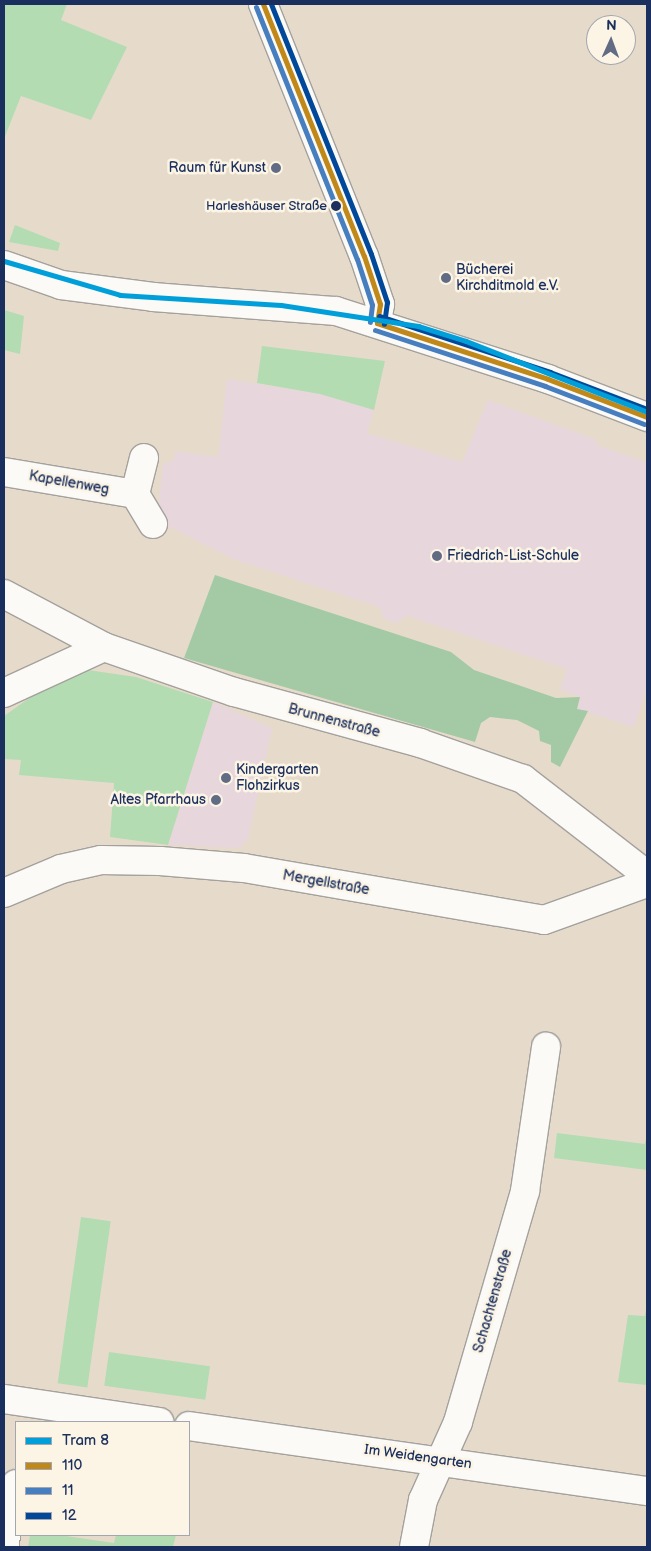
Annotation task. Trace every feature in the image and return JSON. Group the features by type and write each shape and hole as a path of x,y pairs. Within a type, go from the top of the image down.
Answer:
{"street":[{"path":"263,4 364,256 380,304 377,323"},
{"path":"4,265 61,285 153,297 336,311 548,379 647,417"},
{"path":"144,458 135,494 153,524"},
{"name":"Kapellenweg","path":"4,472 135,494"},
{"name":"Brunnenstraße","path":"4,594 104,647 284,708 420,743 523,779 647,875"},
{"path":"4,693 104,647"},
{"name":"Mergellstraße","path":"4,893 61,869 101,860 160,861 244,868 544,920 647,883"},
{"name":"Schachtenstraße","path":"414,1547 423,1500 458,1422 525,1191 546,1047"},
{"path":"4,1399 30,1414 143,1421"},
{"name":"Im Weidengarten","path":"190,1426 441,1460 647,1491"},
{"path":"4,1547 15,1489"}],"shaded area":[{"name":"Friedrich-List-Schule","path":"227,379 320,394 374,410 367,433 462,462 488,400 597,440 596,445 647,462 647,688 634,727 577,709 580,697 560,689 567,669 407,616 396,623 384,619 379,607 233,559 164,524 158,511 163,465 174,460 175,451 218,457"},
{"name":"Kindergarten Flohzirkus","path":"213,702 272,728 248,839 240,848 168,845"}],"green space":[{"path":"4,4 67,4 61,20 127,47 91,120 21,96 4,139"},
{"path":"15,225 60,243 58,251 9,242"},
{"path":"4,310 24,316 20,354 4,350"},
{"path":"262,346 385,361 374,410 320,394 257,383"},
{"path":"215,575 451,652 474,670 556,698 580,697 577,709 588,711 560,767 551,762 551,745 540,741 539,731 517,720 490,717 481,723 475,742 184,658"},
{"path":"88,670 136,677 213,702 168,845 110,837 114,783 19,775 21,760 4,759 4,716 42,689"},
{"path":"647,1132 647,1170 554,1158 557,1133 645,1144"},
{"path":"81,1217 111,1221 87,1388 58,1383"},
{"path":"647,1303 647,1385 618,1382 628,1315 645,1316"},
{"path":"109,1352 210,1366 205,1400 104,1386"},
{"path":"30,1536 66,1536 114,1543 116,1536 176,1536 173,1547 28,1547"}],"tram line":[{"name":"8","path":"4,261 120,295 281,305 418,326 466,341 647,412"}],"transit line":[{"name":"110","path":"263,4 364,256 380,304 377,323"},
{"name":"12","path":"271,4 371,254 387,302 384,324"},
{"name":"11","path":"256,7 357,259 372,305 370,322"},
{"name":"12","path":"379,316 550,372 647,409"},
{"name":"110","path":"377,323 548,379 647,417"},
{"name":"11","path":"375,330 545,386 644,424"}],"place":[{"name":"Raum für Kunst","path":"276,168"},
{"name":"Harleshäuser Straße","path":"336,206"},
{"name":"Bücherei Kirchditmold e.V.","path":"446,278"},
{"name":"Friedrich-List-Schule","path":"437,556"},
{"name":"Kindergarten Flohzirkus","path":"226,778"},
{"name":"Altes Pfarrhaus","path":"216,800"}]}
